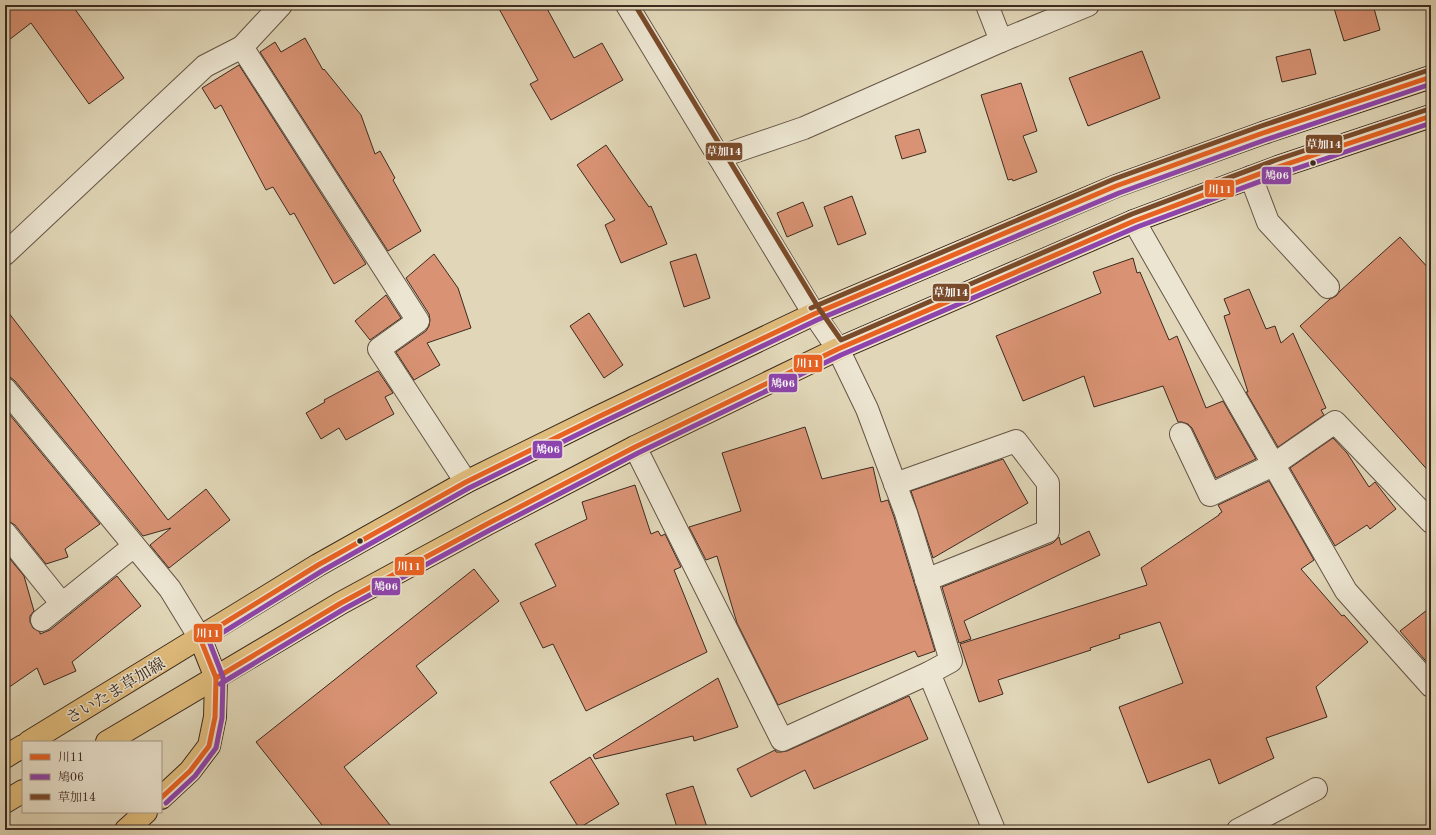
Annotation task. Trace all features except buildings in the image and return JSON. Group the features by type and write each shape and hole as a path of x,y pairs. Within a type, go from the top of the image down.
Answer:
{"main road":[{"name":"さいたま草加線","path":"31,741 318,565 466,482 814,314 1116,186 1263,133 1431,77"},
{"path":"109,741 341,603 486,524 635,447 838,349 1134,221 1251,177 1431,116"},
{"path":"162,797 190,771 209,746 215,717 216,678 200,638"},
{"path":"5,757 22,747"},
{"path":"5,802 22,792"},
{"path":"126,830 145,813"}],"street":[{"path":"5,254 205,66 242,47 282,5"},
{"path":"627,5 814,314 838,349 867,409 906,513 951,661 929,673 782,740 635,447"},
{"path":"987,5 1001,41"},
{"path":"719,157 804,128 1001,41 1088,5"},
{"path":"242,47 418,321 379,349 466,482"},
{"path":"1251,177 1268,222 1328,287"},
{"path":"1134,221 1346,591 1431,686"},
{"path":"5,389 170,589 200,638"},
{"path":"1181,434 1210,495 1273,465 1335,422 1431,522"},
{"path":"895,484 1016,441 1048,482 1048,531 926,580"},
{"path":"5,534 62,604"},
{"path":"42,620 134,546"},
{"path":"929,673 994,830"},
{"path":"1238,830 1316,789"}],"transit line":[{"name":"草加14","path":"635,5 820,310 841,340 1132,214 1276,160 1429,109"},
{"name":"草加14","path":"811,308 1114,179 1261,126 1429,70"},
{"name":"川11","path":"162,797 190,771 209,746 215,717 216,678 200,638 318,565 466,482 814,314 1116,186 1263,133 1431,77"},
{"name":"鳩06","path":"166,803 195,776 216,748 222,718 223,677 209,641 322,571 469,488 817,320 1119,193 1265,140 1431,84"},
{"name":"川11","path":"216,678 341,603 487,524 635,447 838,349 1134,221 1278,167 1431,116"},
{"name":"鳩06","path":"220,684 344,609 490,530 638,453 841,355 1137,227 1280,174 1431,123"}]}
